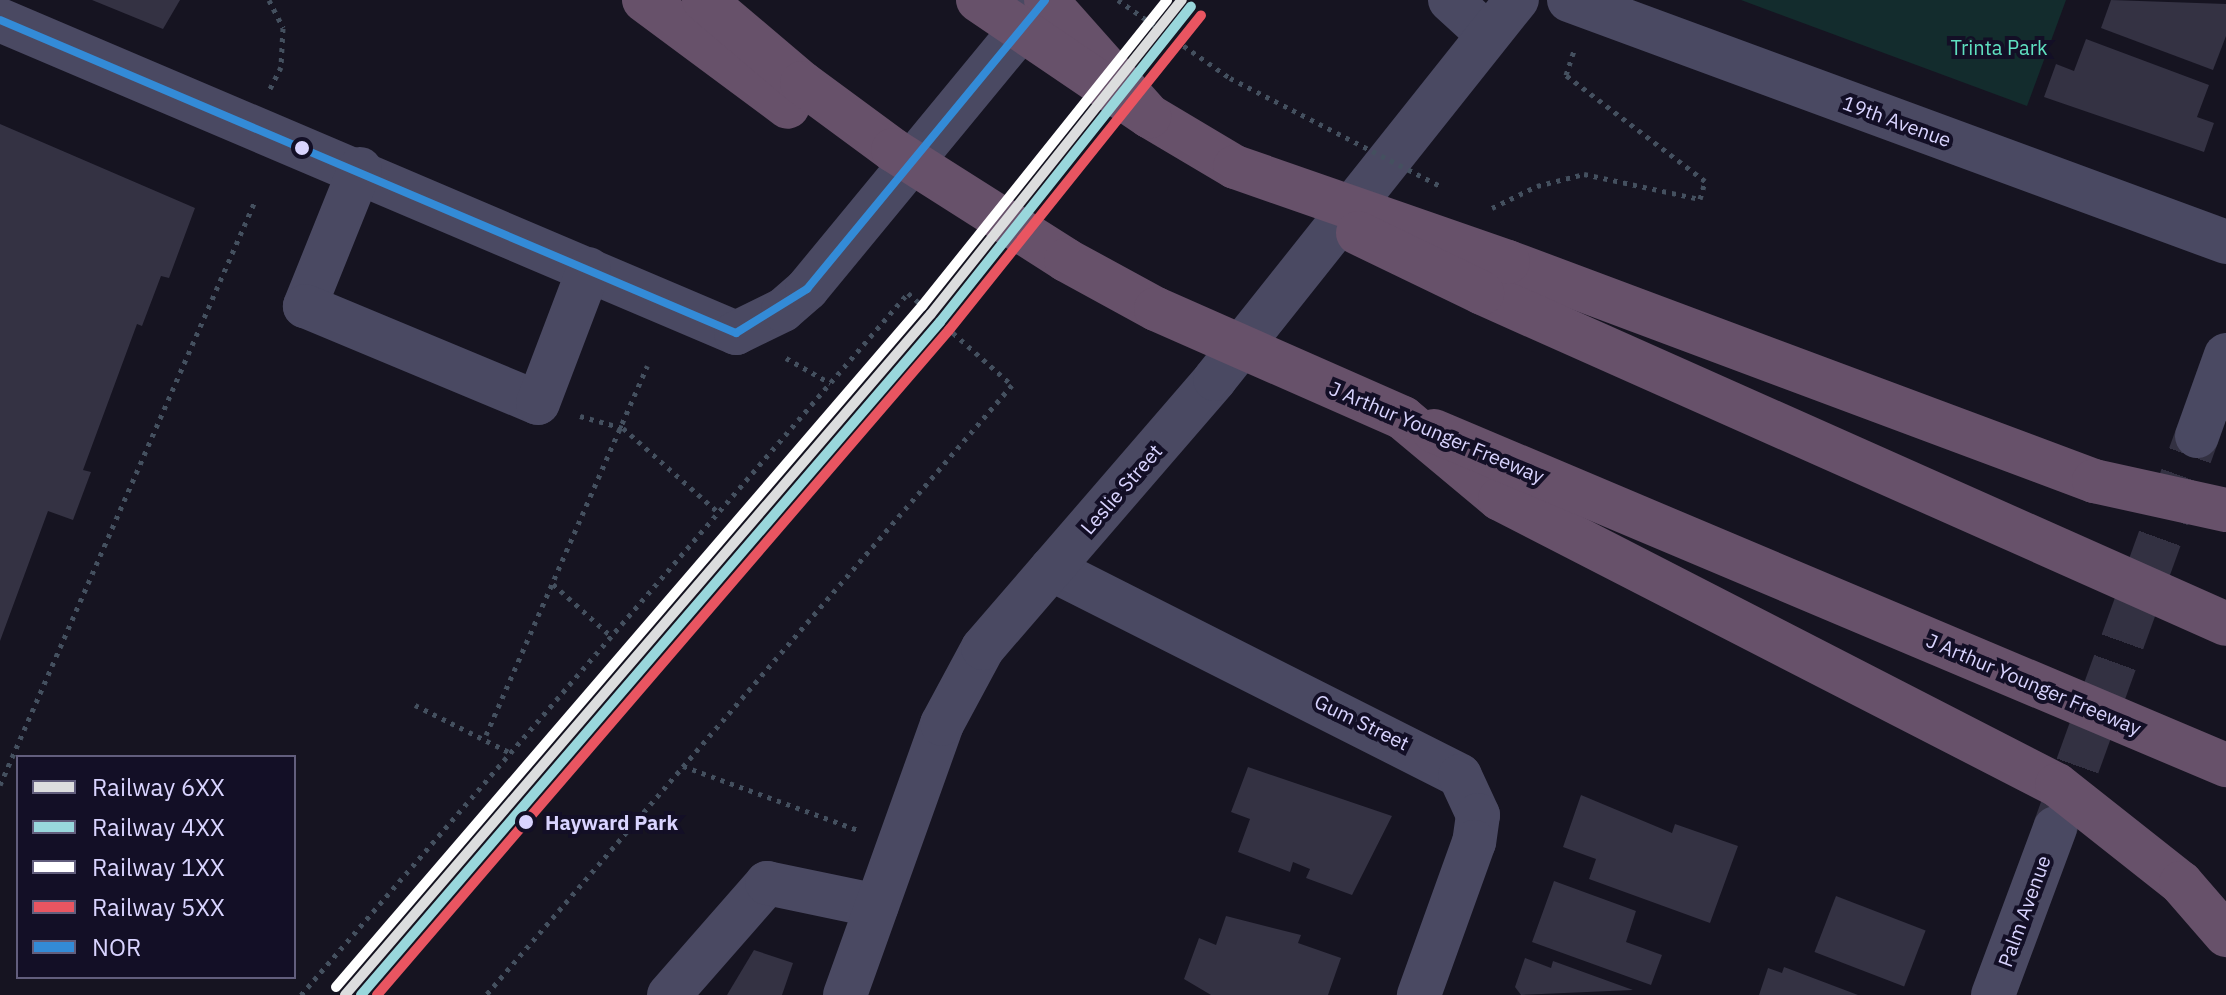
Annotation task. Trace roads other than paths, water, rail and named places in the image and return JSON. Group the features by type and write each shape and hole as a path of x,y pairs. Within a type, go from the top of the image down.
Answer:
{"highway":[{"path":"644,0 795,95"},
{"name":"J Arthur Younger Freeway","path":"704,0 795,95 893,150 1066,260 1156,309 1403,418 2226,765"},
{"path":"978,0 1149,116 1235,167 1495,278 2226,624"},
{"path":"1046,0 1149,116"},
{"path":"1495,278 2082,477 2226,510"},
{"path":"1403,418 1500,499 2057,785 2134,841 2226,935"}],"street":[{"path":"0,20 360,169 736,333 807,289 1046,0"},
{"path":"1450,0 1485,32"},
{"name":"Leslie Street","path":"845,995 961,683 1051,569 1215,379 1485,32 1517,0"},
{"name":"19th Avenue","path":"1579,4 2226,242"},
{"path":"360,169 305,306 538,403 589,269"},
{"path":"2197,436 2226,355"},
{"name":"Gum Street","path":"1051,569 1460,776 1478,815 1474,842 1419,995"},
{"name":"Palm Avenue","path":"1993,995 2055,828"},
{"path":"669,995 767,883 877,906"}],"tunnel":[{"path":"2055,828 2197,436"}],"rail line":[{"name":"1XX","path":"336,987 922,306 1167,0"},
{"name":"6XX","path":"345,995 931,314 1182,0"},
{"name":"4XX","path":"361,995 940,322 1191,7"},
{"name":"5XX","path":"377,995 949,330 1201,15"}],"place":[{"name":"Hayward Park","path":"526,822"}],"park label":[{"name":"Trinta Park","path":"1999,47"}]}
